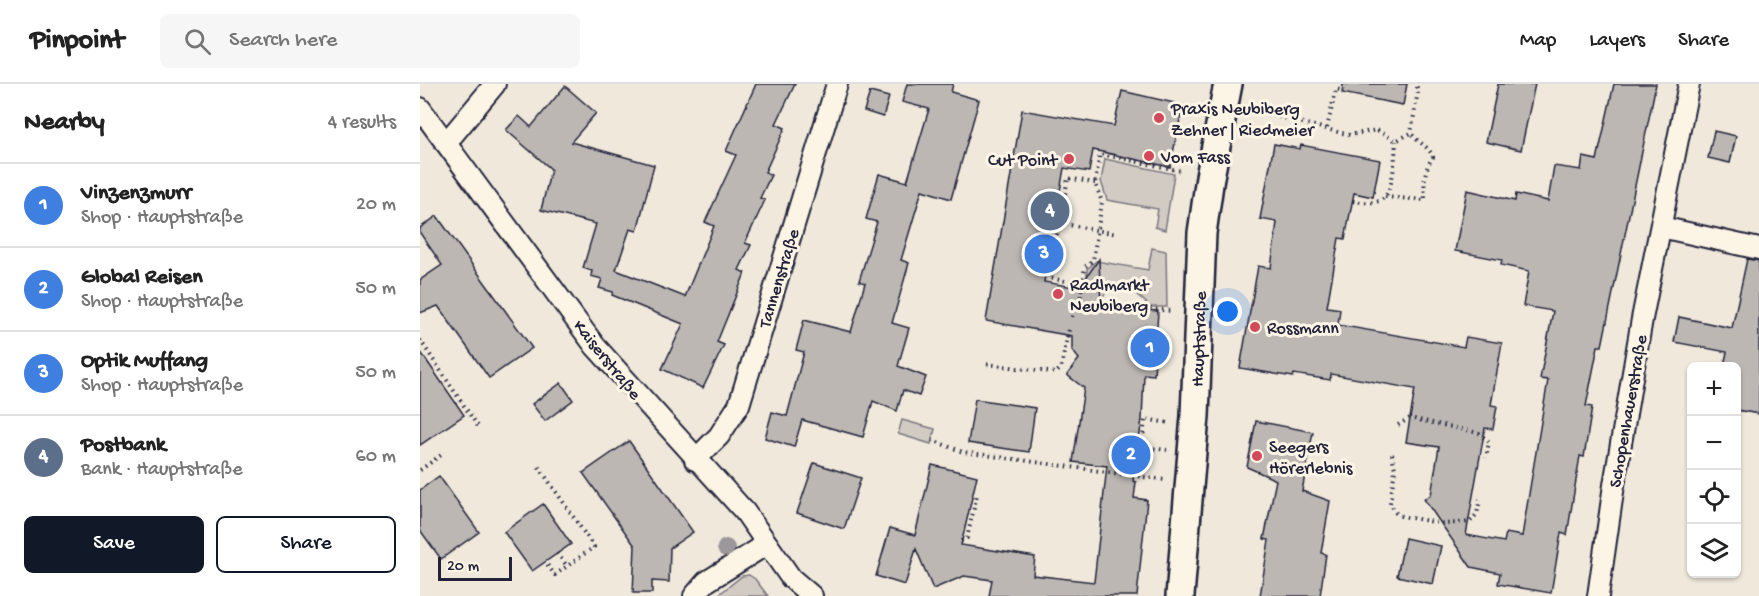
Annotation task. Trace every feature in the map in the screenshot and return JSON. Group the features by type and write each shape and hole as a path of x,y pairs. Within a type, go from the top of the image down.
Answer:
{"street":[{"path":"446,143 495,84"},
{"name":"Tannenstraße","path":"696,459 719,436 739,405 837,84"},
{"name":"Hauptstraße","path":"1180,596 1196,407 1202,233 1228,84"},
{"name":"Schopenhauerstraße","path":"1598,596 1642,319 1689,84"},
{"name":"Kaiserstraße","path":"420,108 595,346 745,512 790,578 812,596"},
{"path":"1661,227 1759,249"},
{"path":"694,596 706,582 767,544"}],"path":[{"path":"1385,197 1425,200 1424,178 1427,165 1433,157 1429,148 1418,142 1411,133 1418,91 1416,84"},
{"path":"1327,128 1336,89 1344,91"},
{"path":"1255,111 1350,135 1377,130 1396,141"},
{"path":"1396,141 1411,133"},
{"path":"1353,201 1379,201 1385,197 1393,173 1396,141"},
{"path":"1080,303 1085,267 1093,260 1102,202 1095,183 1100,154 1182,171"},
{"path":"1082,284 1050,278 1068,178 1095,183"},
{"path":"1059,223 1117,234"},
{"path":"1072,318 1075,303 1173,311"},
{"path":"987,364 1056,373 1061,368 1069,329"},
{"path":"420,340 479,428"},
{"path":"1398,425 1410,418 1479,433 1489,442 1486,458"},
{"path":"1139,476 1145,419 1169,423"},
{"path":"932,440 963,452 1166,480"},
{"path":"1142,447 1168,450"},
{"path":"420,470 444,453"},
{"path":"1392,454 1395,469 1390,502 1396,513 1401,516 1445,524 1470,522 1477,514 1480,500"},
{"path":"539,467 594,547 555,575 545,562"},
{"path":"961,541 967,538 977,495"},
{"path":"557,554 567,566"}],"shaded area":[{"path":"1105,159 1174,174 1165,230 1155,227 1158,209 1107,200 1101,181"},
{"path":"1152,248 1166,251 1167,307 1151,307 1128,288 1122,287 1115,287 1101,298 1085,296 1091,275 1087,277 1087,269 1096,261 1148,270"},
{"path":"902,420 935,429 931,444 898,434"},
{"path":"749,575 768,596 717,596 742,576"}],"building":[{"path":"756,84 795,84 776,124 785,128 765,172 771,175 760,198 765,200 745,243 751,245 739,270 745,273 717,342 724,345 703,388 662,369 683,324 612,295 613,292 599,288 602,279 591,276 592,271 583,268 596,224 541,210 551,169 506,130 519,116 531,127 565,86 596,113 571,142 654,165 637,231 630,229 616,270 685,297 714,226 705,222 736,155 726,151"},
{"path":"907,84 953,84 951,92 979,100 951,199 922,190 901,260 909,263 892,323 909,328 898,366 926,377 919,396 903,390 897,411 873,401 863,437 802,420 794,447 765,438 772,412 787,416 804,352 796,350 804,320 851,332 865,283 859,281 877,222 866,219 879,174 907,182 929,109 902,102"},
{"path":"1343,84 1407,84 1403,105 1342,93"},
{"path":"1498,84 1535,84 1521,150 1486,142"},
{"path":"1614,84 1656,84 1602,346 1598,346 1586,406 1592,407 1584,457 1580,456 1567,535 1561,533 1551,593 1498,584 1500,573 1471,567 1424,499 1431,495 1439,447 1406,442 1415,389 1331,374 1330,380 1294,374 1293,377 1240,368 1258,266 1271,268 1277,222 1260,219 1274,144 1300,149 1301,145 1380,160 1373,197 1354,193 1345,239 1339,238 1327,307 1340,309 1338,325 1464,347 1466,337 1502,343 1491,405 1497,406 1493,429 1485,428 1466,535 1504,542 1506,533 1522,536 1548,380 1540,379 1553,311 1523,306 1529,271 1501,265 1502,260 1455,251 1467,190 1515,201 1516,194 1548,201 1554,166 1581,170 1583,157 1597,160"},
{"path":"1122,91 1183,105 1170,167 1093,150 1089,172 1064,168 1044,282 1079,288 1099,259 1101,307 1158,311 1154,375 1144,374 1142,419 1133,481 1136,482 1134,498 1147,500 1137,596 989,596 992,580 964,576 933,589 916,549 905,585 876,576 890,528 915,535 932,465 977,476 961,545 1035,557 1033,575 1094,582 1107,466 1073,462 1084,388 1067,375 1079,359 1072,350 1072,336 986,321 1022,110 1114,126"},
{"path":"870,92 889,97 883,117 864,111"},
{"path":"1714,131 1736,136 1730,163 1708,158"},
{"path":"437,216 532,348 489,378 438,306 420,313 420,280 442,265 420,233 420,228"},
{"path":"1747,259 1759,261 1759,414 1741,411 1741,362 1725,362 1727,352 1674,342 1679,317 1732,328"},
{"path":"420,351 464,415 420,445"},
{"path":"561,383 573,400 545,421 532,404"},
{"path":"975,399 1035,408 1029,452 968,443"},
{"path":"1256,421 1313,432 1302,491 1330,501 1321,553 1326,554 1320,596 1260,596 1269,540 1264,539 1276,480 1247,467"},
{"path":"629,441 693,532 670,548 669,582 652,581 652,593 633,593 635,546 583,473"},
{"path":"814,463 861,478 844,529 797,513"},
{"path":"439,476 479,532 441,559 420,530 420,490"},
{"path":"543,504 571,544 532,571 504,532"},
{"path":"1405,538 1441,546 1433,584 1397,576"}],"place":[{"name":"Praxis Neubiberg Zehner | Riedmeier","path":"1159,118"},
{"name":"Vom Fass","path":"1149,156"},
{"name":"Cut Point","path":"1069,159"},
{"name":"Postbank","path":"1050,211"},
{"name":"Optik Muffang","path":"1044,254"},
{"name":"Radlmarkt Neubiberg","path":"1058,294"},
{"name":"Rossmann","path":"1255,327"},
{"name":"Vinzenzmurr","path":"1150,348"},
{"name":"Global Reisen","path":"1131,455"},
{"name":"Seegers Hörerlebnis","path":"1257,456"}]}
